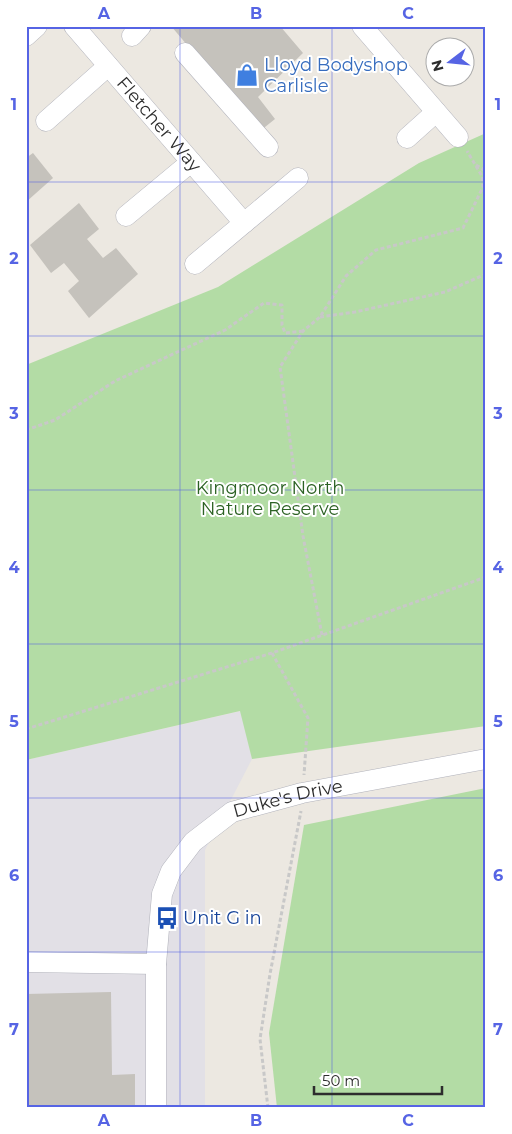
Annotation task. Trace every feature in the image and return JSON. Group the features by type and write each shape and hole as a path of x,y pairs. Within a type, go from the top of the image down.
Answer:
{"street":[{"path":"26,36 38,26"},
{"name":"Fletcher Way","path":"74,26 244,223"},
{"path":"362,26 458,137"},
{"path":"185,53 268,147"},
{"path":"46,121 108,66"},
{"path":"407,138 436,112"},
{"path":"126,216 191,162"},
{"path":"195,264 298,178"},
{"name":"Duke's Drive","path":"156,1108 156,964 162,894 171,871 193,842 232,812 302,793 486,759"},
{"path":"26,962 156,964"}],"path":[{"path":"322,635 303,536 280,367 303,331 320,317 346,276 376,250 463,228 483,187 482,176 472,159"},
{"path":"475,165 486,171"},
{"path":"320,317 355,312 445,292 486,274"},
{"path":"26,430 55,420 115,381 225,330 264,303 282,304 282,325 285,333 303,331"},
{"path":"26,729 272,653 486,577"},
{"path":"272,653 308,718 306,756"},
{"path":"268,1108 260,1039 302,793"}],"shaded area":[{"path":"241,711 252,759 205,850 205,1108 26,1108 26,760"}],"green space":[{"name":"Kingmoor North Nature Reserve","path":"486,133 486,726 252,759 240,711 26,760 26,365 218,287 419,163"},
{"path":"486,788 486,1108 277,1108 269,1033 304,825"}],"building":[{"name":"Lloyd Bodyshop Carlisle","path":"171,26 280,26 303,53 258,97 275,119 260,131"},
{"path":"33,153 53,178 26,202 26,158"},
{"path":"79,203 99,229 87,239 103,258 116,248 138,274 89,318 68,291 79,281 64,263 51,273 30,245"},
{"path":"111,992 112,1075 135,1074 135,1108 26,1108 26,994"}],"place":[{"name":"Lloyd Bodyshop Carlisle","path":"247,75"},
{"name":"Unit G in","path":"167,918"}]}
